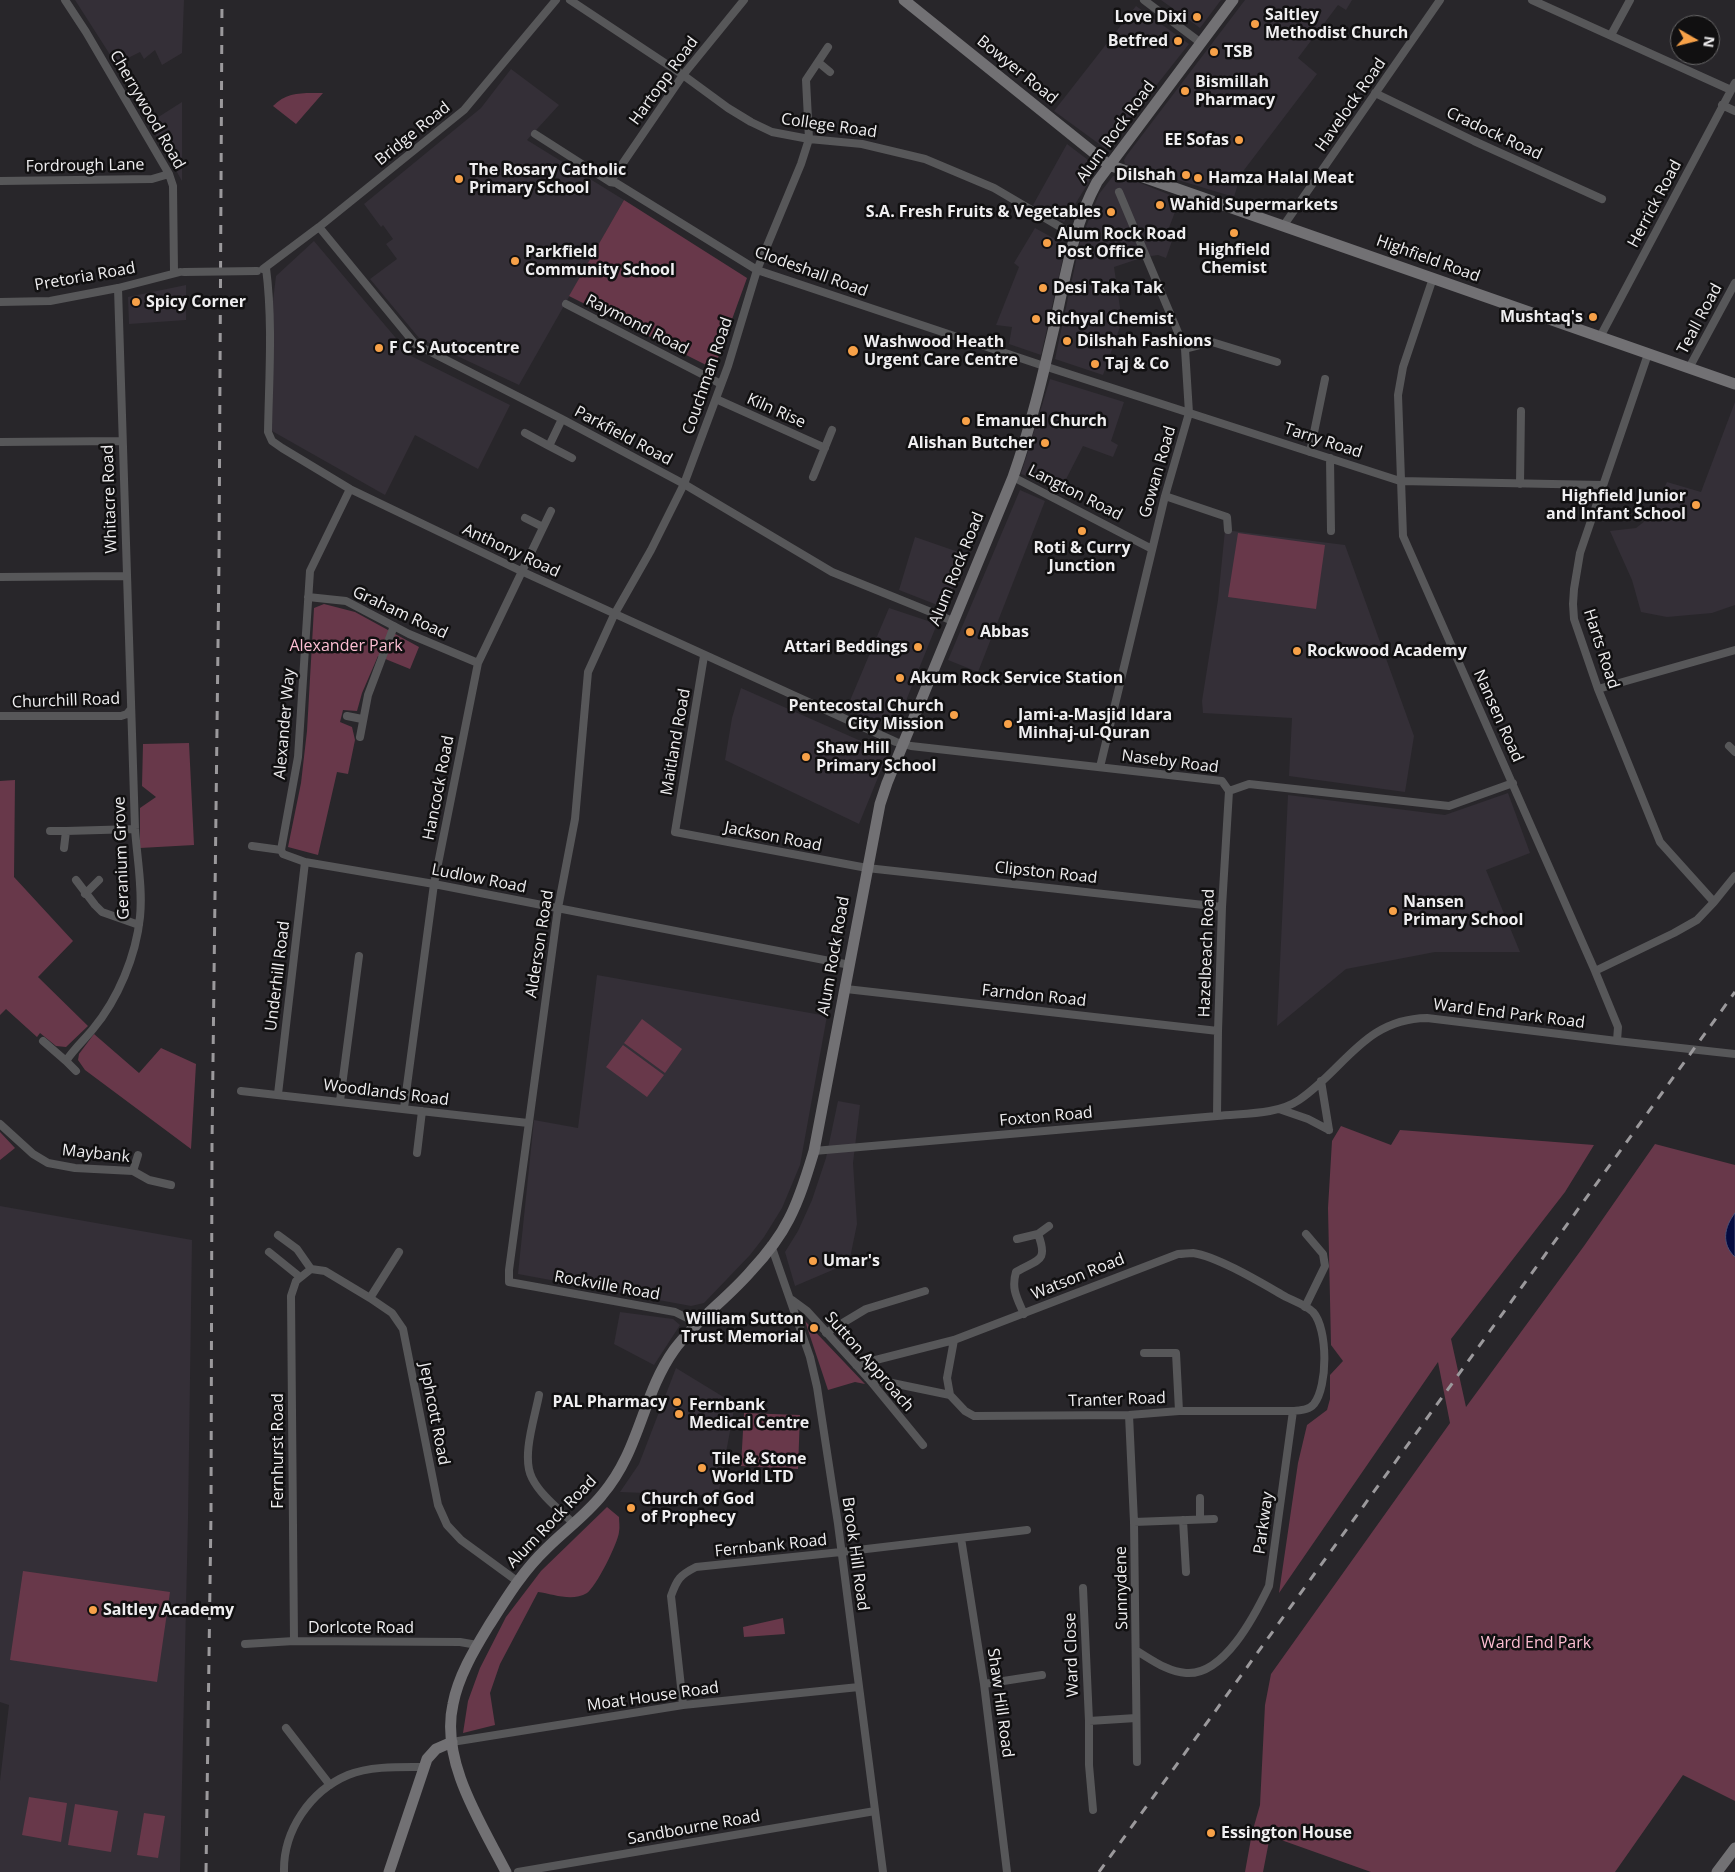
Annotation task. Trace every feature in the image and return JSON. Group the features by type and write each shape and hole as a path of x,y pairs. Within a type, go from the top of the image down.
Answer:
{"street":[{"name":"Cherrywood Road","path":"65,0 96,48 169,174 173,186 174,272"},
{"name":"Bridge Road","path":"184,272 257,271 266,268 464,110 556,0"},
{"name":"College Road","path":"570,0 750,122 772,132 809,139 862,144 925,159 994,188 1074,235"},
{"name":"Hartopp Road","path":"610,182 683,75 744,0"},
{"name":"Bowyer Road","path":"904,0 1109,165"},
{"path":"1144,0 1202,43"},
{"name":"Alum Rock Road","path":"506,1872 467,1795 457,1768 450,1727 452,1705 458,1687 477,1645 517,1581 546,1548 601,1497 626,1462 655,1384 673,1351 697,1323 751,1272 789,1221 805,1181 814,1151 880,804 1013,477 1026,440 1045,366 1074,235 1086,202 1109,165 1233,0"},
{"name":"Havelock Road","path":"1284,225 1440,0"},
{"path":"1532,0 1610,36 1733,87"},
{"path":"1610,36 1630,0"},
{"name":"Couchman Road","path":"614,615 651,550 684,484 716,399 758,270 802,164 809,139 806,80 828,47"},
{"path":"818,62 830,72"},
{"name":"Herrick Road","path":"1600,337 1733,87"},
{"name":"Cradock Road","path":"1375,93 1474,141 1602,199"},
{"path":"1722,105 1735,111"},
{"name":"Clodeshall Road","path":"535,134 610,182 616,183 758,270 1045,366"},
{"name":"Highfield Road","path":"1109,165 1735,384"},
{"name":"Fordrough Lane","path":"0,181 152,179 169,174"},
{"name":"Gowan Road","path":"1100,767 1165,496 1189,413 1185,349 1119,192"},
{"name":"Parkfield Road","path":"319,227 415,344 562,418 684,484 832,572 953,621"},
{"name":"Anthony Road","path":"266,268 269,349 268,432 272,441 350,489 521,571 704,656 904,744"},
{"name":"Pretoria Road","path":"0,302 50,301 118,288 174,272 184,272"},
{"name":"Nansen Road","path":"1433,278 1403,367 1398,395 1403,536 1595,971 1618,1027 1617,1042"},
{"name":"Teall Road","path":"1689,368 1735,283"},
{"name":"Whitacre Road","path":"118,288 131,709"},
{"name":"Raymond Road","path":"566,304 721,384"},
{"path":"1185,349 1212,342 1277,362"},
{"name":"Harts Road","path":"1648,354 1580,553 1573,604 1574,619 1598,689 1660,842 1714,902"},
{"name":"Tarry Road","path":"1045,366 1400,481 1603,485"},
{"path":"1310,452 1325,379"},
{"name":"Kiln Rise","path":"716,399 824,448"},
{"path":"1520,484 1521,411"},
{"path":"549,446 562,418"},
{"path":"813,477 832,430"},
{"path":"525,433 572,458"},
{"path":"0,442 122,441"},
{"path":"1330,458 1331,531"},
{"name":"Langton Road","path":"1013,477 1152,548"},
{"name":"Alexander Way","path":"281,850 298,757 310,571 350,489"},
{"path":"1165,496 1227,517 1228,530"},
{"name":"Hancock Road","path":"404,1108 434,884 478,663 551,511"},
{"path":"525,518 543,527"},
{"path":"0,578 126,576"},
{"name":"Graham Road","path":"308,597 346,602 409,634 478,663"},
{"name":"Alderson Road","path":"509,1282 528,1123 558,908 575,819 588,672 614,615"},
{"path":"360,737 368,695 394,626"},
{"path":"1598,689 1735,650"},
{"name":"Maitland Road","path":"674,832 704,656"},
{"name":"Churchill Road","path":"0,716 121,716 127,714 131,709"},
{"name":"Geranium Grove","path":"66,1061 74,1049 93,1029 116,994 131,958 139,925 141,899 135,829 131,709"},
{"path":"347,716 362,719"},
{"name":"Naseby Road","path":"904,744 1222,781 1227,785 1229,791 1248,784 1449,806 1513,783"},
{"name":"Hazelbeach Road","path":"1217,1116 1222,906 1229,791"},
{"path":"50,831 135,829"},
{"path":"64,848 66,831"},
{"name":"Jackson Road","path":"674,832 867,868"},
{"name":"Ludlow Road","path":"252,846 281,850 283,854 305,862 434,884 850,964"},
{"name":"Underhill Road","path":"278,1094 305,862"},
{"name":"Clipston Road","path":"867,868 1222,906"},
{"path":"1595,971 1697,920 1735,876"},
{"path":"76,880 102,912 139,925"},
{"path":"86,894 99,880"},
{"path":"340,1101 359,956"},
{"name":"Farndon Road","path":"846,989 1218,1031"},
{"name":"Ward End Park Road","path":"1279,1109 1298,1100 1321,1082 1364,1040 1380,1029 1415,1018 1735,1054"},
{"path":"43,1041 76,1071"},
{"path":"1279,1109 1308,1119 1329,1130 1321,1082"},
{"name":"Woodlands Road","path":"241,1091 528,1123"},
{"name":"Foxton Road","path":"814,1151 1279,1109"},
{"path":"417,1153 422,1111"},
{"name":"Maybank","path":"0,1124 32,1154 48,1162 75,1168 133,1171 149,1180 170,1185"},
{"path":"133,1171 138,1155"},
{"path":"1017,1239 1038,1234 1049,1226"},
{"path":"1024,1314 1014,1289 1014,1280 1016,1272 1037,1261 1042,1255 1043,1248 1038,1234"},
{"path":"1293,1412 1306,1410 1313,1405 1319,1396 1324,1362 1323,1341 1319,1324 1313,1312 1305,1307 1325,1266 1323,1254 1306,1234"},
{"path":"269,1252 300,1277 311,1269 297,1249 278,1235"},
{"name":"Brook Hill Road","path":"772,1245 792,1300 810,1357 817,1387 841,1552 883,1872"},
{"path":"370,1298 399,1252"},
{"name":"Watson Road","path":"856,1365 954,1340 1178,1254 1193,1253 1212,1258 1305,1307"},
{"name":"Jephcott Road","path":"311,1269 325,1271 370,1298 392,1313 403,1329 438,1506 447,1525 461,1540 517,1581"},
{"name":"Fernhurst Road","path":"294,1641 291,1296 296,1281 300,1277"},
{"name":"Rockville Road","path":"509,1282 675,1312 697,1323"},
{"path":"826,1332 866,1309 925,1291"},
{"name":"Sutton Approach","path":"792,1300 807,1311 868,1378 923,1445"},
{"path":"868,1378 950,1395 947,1378 954,1340"},
{"path":"1144,1353 1176,1353 1179,1412"},
{"path":"539,1395 527,1463 531,1477 537,1487 574,1524"},
{"name":"Tranter Road","path":"950,1395 965,1411 974,1416 1293,1412"},
{"name":"Parkway","path":"1137,1651 1167,1668 1186,1674 1206,1670 1216,1663 1235,1643 1269,1586 1293,1412"},
{"name":"Sunnydene","path":"1129,1415 1137,1651 1137,1762"},
{"path":"1200,1498 1200,1519"},
{"path":"1134,1522 1214,1519"},
{"path":"1183,1520 1186,1572"},
{"name":"Fernbank Road","path":"683,1705 672,1596 675,1585 681,1575 696,1567 1027,1530"},
{"name":"Shaw Hill Road","path":"961,1538 984,1684 1007,1872"},
{"name":"Ward Close","path":"1083,1588 1089,1765 1093,1810"},
{"name":"Dorlcote Road","path":"245,1644 294,1641 460,1642 477,1645"},
{"path":"984,1684 1042,1675"},
{"name":"Moat House Road","path":"452,1742 683,1705 859,1687"},
{"path":"1089,1721 1136,1718"},
{"path":"286,1728 330,1784"},
{"path":"389,1872 424,1767 430,1755 442,1746 452,1742"},
{"path":"284,1872 292,1831 310,1803 330,1784 349,1775 371,1770 424,1767"},
{"name":"Sandbourne Road","path":"518,1872 875,1811"},
{"path":"1717,1872 1735,1848"}],"shaded area":[{"path":"75,0 184,0 182,53 162,65 155,50 144,59 140,52 116,64"},
{"path":"1161,0 1221,0 1200,28"},
{"path":"1245,0 1352,0 1346,10 1338,5 1298,58 1317,74 1241,174 1234,197 1125,164 1124,160 1127,155"},
{"path":"1136,6 1189,44 1106,149 1054,111"},
{"name":"Parkfield Community School","path":"511,69 559,105 527,140 624,200 519,385 419,338 370,279 397,259 386,244 393,239 383,225 381,227 364,204 481,108"},
{"path":"182,102 182,181 149,123"},
{"path":"1067,144 1096,166 1087,185 1064,222 1033,205"},
{"path":"1113,176 1123,176 1180,199 1165,238 1172,241 1166,258 1158,255 1144,257 1114,267 1122,321 1103,375 1055,359 1080,242 1099,194"},
{"path":"1035,228 1066,245 1041,355 1009,344 1012,327 996,325 1019,267 1014,263"},
{"path":"314,241 411,356 510,405 478,469 415,435 385,495 272,431 273,301 276,276"},
{"path":"186,285 186,320 129,324 128,297"},
{"path":"1050,379 1124,402 1111,441 1118,445 1113,457 1083,446 1061,489 1021,474"},
{"name":"Highfield Junior and Infant School","path":"1735,402 1735,605 1712,613 1667,617 1641,612 1632,580 1610,531 1636,528 1650,517 1667,482 1701,492"},
{"path":"1020,490 1045,501 978,672 948,660"},
{"name":"Rockwood Academy","path":"1225,530 1345,545 1414,736 1405,792 1289,776 1292,718 1203,713 1202,701 1218,600"},
{"path":"915,537 967,555 945,608 899,590"},
{"path":"889,608 937,624 895,728 846,710"},
{"name":"Shaw Hill Primary School","path":"741,688 888,753 859,824 725,760 732,718"},
{"name":"Nansen Primary School","path":"1508,793 1530,853 1486,870 1520,952 1435,952 1346,969 1277,1026 1288,795 1445,815"},
{"path":"597,975 827,1016 800,1165 782,1208 750,1255 704,1303 691,1306 518,1274 534,1120 578,1128"},
{"path":"838,1101 860,1105 853,1163 857,1224 849,1263 795,1286 785,1252 798,1231 812,1200 826,1158"},
{"name":"Saltley Academy","path":"0,1206 192,1240 180,1872 0,1872 0,1781 9,1705 0,1702"},
{"path":"1735,1213 1735,1257 1726,1241 1726,1230"},
{"path":"620,1312 673,1319 680,1325 654,1365 614,1344"},
{"path":"676,1368 735,1404 718,1496 620,1492 639,1464"}],"green space":[{"path":"323,93 296,124 273,106 290,95"},
{"path":"624,200 747,278 714,369 569,296"},
{"path":"1238,533 1325,545 1316,609 1228,597"},
{"name":"Alexander Park","path":"324,604 355,612 419,647 410,669 378,656 362,693 357,711 343,710 340,722 352,727 355,740 348,774 337,772 318,855 288,847 301,783 307,731 314,608"},
{"path":"189,743 194,845 140,848 140,808 156,797 142,786 143,744"},
{"path":"15,780 14,877 73,941 38,977 88,1026 66,1047 56,1046 40,1033 37,1037 6,1009 0,1015 0,781"},
{"path":"642,1019 682,1049 665,1073 624,1043"},
{"path":"94,1034 139,1073 161,1048 196,1064 191,1149 85,1070 78,1060 79,1054"},
{"path":"623,1045 664,1075 647,1097 606,1067"},
{"name":"Ward End Park","path":"1341,1126 1391,1145 1400,1130 1594,1145 1565,1192 1451,1339 1466,1407 1584,1246 1655,1144 1735,1165 1735,1801 1683,1775 1615,1872 1371,1872 1270,1836 1263,1872 1245,1872 1252,1833 1260,1805 1265,1705 1271,1674 1450,1423 1438,1362 1279,1593 1298,1463 1307,1425 1327,1410 1330,1399 1330,1375 1343,1361 1331,1345 1328,1208 1332,1141"},
{"path":"0,1132 15,1148 0,1160"},
{"path":"805,1321 865,1384 855,1382 828,1390"},
{"path":"744,1413 800,1415 798,1469 741,1466"},
{"path":"607,1507 619,1517 618,1538 596,1582 587,1593 581,1596 562,1597 538,1592 500,1664 490,1693 495,1725 463,1733 468,1701 480,1668 506,1617 541,1571"},
{"path":"23,1571 170,1592 157,1682 10,1660"},
{"path":"783,1618 785,1634 744,1637 743,1627"},
{"path":"29,1797 67,1803 61,1842 22,1835"},
{"path":"75,1804 118,1811 111,1852 68,1845"},
{"path":"144,1813 165,1816 158,1858 137,1855"}],"railway":[{"path":"206,1872 211,1513 212,1145 219,561 222,0"},
{"path":"1099,1872 1735,992"}],"place":[{"name":"Love Dixi","path":"1197,17"},
{"name":"Saltley Methodist Church","path":"1255,24"},
{"name":"Betfred","path":"1178,41"},
{"name":"TSB","path":"1214,52"},
{"name":"Bismillah Pharmacy","path":"1185,91"},
{"name":"EE Sofas","path":"1239,140"},
{"name":"Dilshah","path":"1186,175"},
{"name":"Hamza Halal Meat","path":"1198,178"},
{"name":"The Rosary Catholic Primary School","path":"459,179"},
{"name":"Wahid Supermarkets","path":"1160,205"},
{"name":"S.A. Fresh Fruits & Vegetables","path":"1111,212"},
{"name":"Highfield Chemist","path":"1234,233"},
{"name":"Alum Rock Road Post Office","path":"1047,243"},
{"name":"Parkfield Community School","path":"515,261"},
{"name":"Desi Taka Tak","path":"1043,288"},
{"name":"Spicy Corner","path":"136,302"},
{"name":"Mushtaq's","path":"1593,317"},
{"name":"Richyal Chemist","path":"1036,319"},
{"name":"Dilshah Fashions","path":"1067,341"},
{"name":"F C S Autocentre","path":"379,348"},
{"name":"Washwood Heath Urgent Care Centre","path":"853,351"},
{"name":"Taj & Co","path":"1095,364"},
{"name":"Emanuel Church","path":"966,421"},
{"name":"Alishan Butcher","path":"1045,443"},
{"name":"Highfield Junior and Infant School","path":"1696,505"},
{"name":"Roti & Curry Junction","path":"1082,531"},
{"name":"Abbas","path":"970,632"},
{"name":"Attari Beddings","path":"918,647"},
{"name":"Rockwood Academy","path":"1297,651"},
{"name":"Akum Rock Service Station","path":"900,678"},
{"name":"Pentecostal Church City Mission","path":"954,715"},
{"name":"Jami-a-Masjid Idara Minhaj-ul-Quran","path":"1008,724"},
{"name":"Shaw Hill Primary School","path":"806,757"},
{"name":"Nansen Primary School","path":"1393,911"},
{"name":"Umar's","path":"813,1261"},
{"name":"William Sutton Trust Memorial","path":"814,1328"},
{"name":"PAL Pharmacy","path":"677,1402"},
{"name":"Fernbank Medical Centre","path":"679,1414"},
{"name":"Tile & Stone World LTD","path":"702,1468"},
{"name":"Church of God of Prophecy","path":"631,1508"},
{"name":"Saltley Academy","path":"93,1610"},
{"name":"Essington House","path":"1211,1833"}]}
